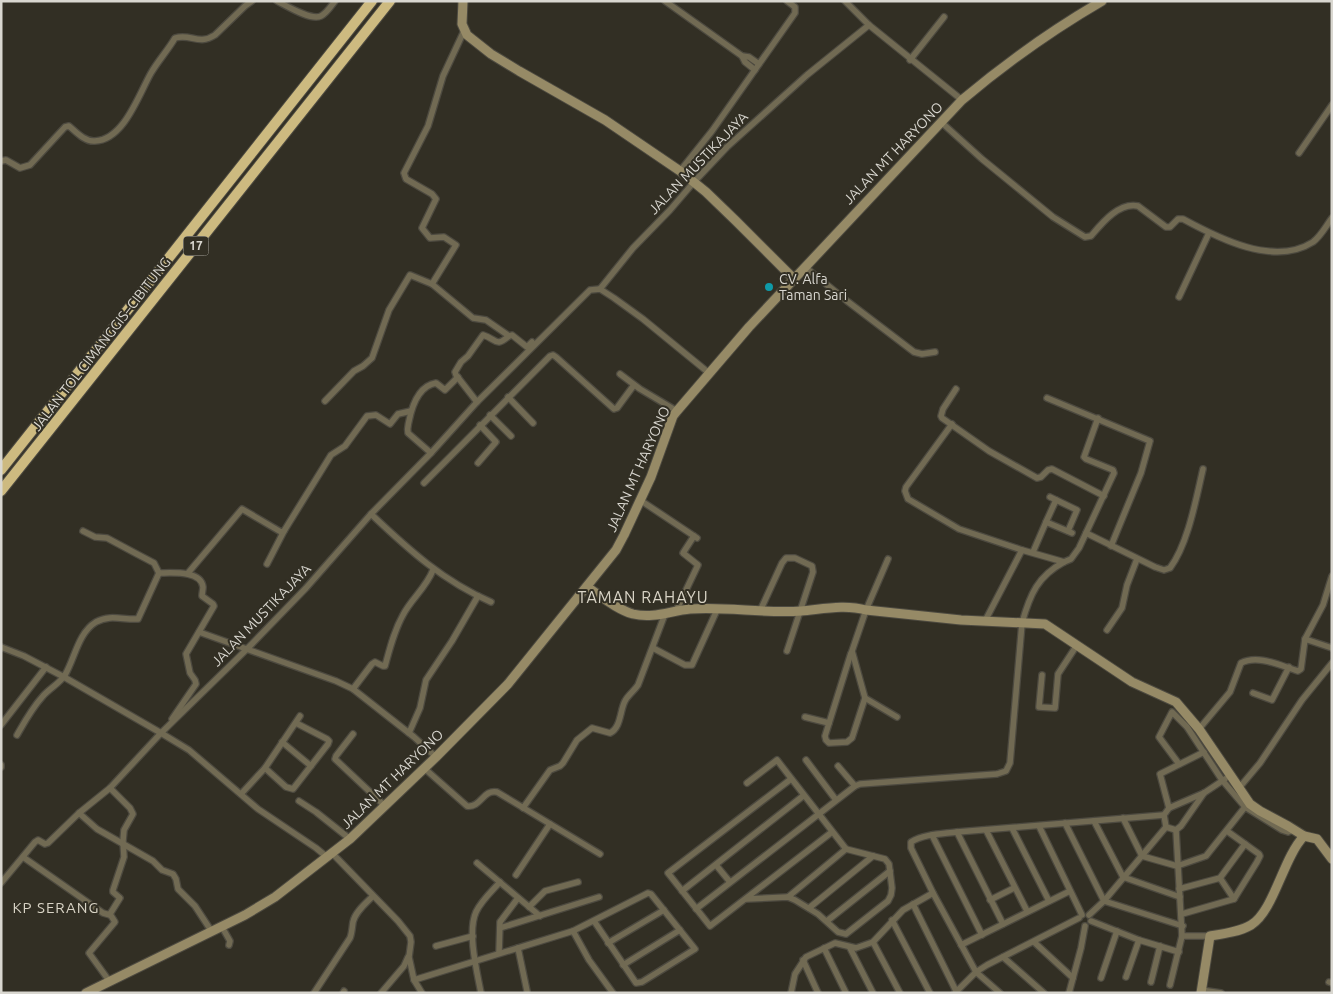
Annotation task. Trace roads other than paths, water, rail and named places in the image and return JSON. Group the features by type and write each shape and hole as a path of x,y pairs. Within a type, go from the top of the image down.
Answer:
{"highway":[{"name":"JALAN TOL CIMANGGIS–CIBITUNG","path":"1,470 372,1"},
{"name":"JALAN TOL CIMANGGIS–CIBITUNG","path":"1,491 390,1"}],"street":[{"path":"1,161 6,160 20,168 30,165 65,127 69,126 88,141 96,141 112,134 128,116 151,72 175,38 209,39 252,1"},
{"path":"277,1 303,14 315,17 321,16 335,1"},
{"path":"463,1 462,24 464,32 491,54 605,120 680,171 736,221 794,278"},
{"path":"665,1 742,56 749,57 759,64"},
{"path":"680,171 712,131 795,13 795,7 787,1"},
{"path":"845,1 868,25 962,100"},
{"name":"JALAN MT HARYONO","path":"86,993 246,915 275,897 350,839 436,757 508,684 587,587 620,543 651,477 677,411 749,327 962,100 999,69 1062,25 1102,1"},
{"path":"910,60 944,17"},
{"name":"JALAN MUSTIKAJAYA","path":"1,883 34,842 38,840 45,844 48,843 79,813 110,788 161,733 247,650 306,588 371,514 431,453 477,402 585,294 597,289 694,182 749,126 868,25"},
{"path":"432,284 456,245 444,236 430,238 424,231 423,225 436,199 432,194 406,179 404,173 430,121 443,76 464,32"},
{"path":"742,56 745,62 755,70"},
{"path":"1299,153 1332,105"},
{"path":"941,122 982,160 1053,217 1085,237 1091,236 1108,218 1129,205 1138,206 1166,227 1170,227 1180,218 1209,233 1247,248 1263,251 1292,249 1313,242 1320,236 1332,218"},
{"path":"1179,297 1209,233"},
{"path":"805,267 847,302 914,352 922,354 935,352"},
{"path":"325,401 354,371 372,358 389,310 410,276 414,275 432,284 474,318 486,320 527,346 583,292 588,289 597,289 643,319 709,373"},
{"path":"477,402 456,374 457,366 470,354 483,335 497,343 510,336"},
{"path":"424,483 551,355 556,357 614,409 618,408 634,385"},
{"path":"620,374 634,385 677,411"},
{"path":"431,453 408,433 407,428 411,411 417,397 431,384 436,382 445,390 458,377"},
{"path":"956,389 941,413 942,418 988,451 1037,478 1052,469 1104,496"},
{"path":"508,397 533,423"},
{"path":"1047,398 1150,441 1141,473 1110,546"},
{"path":"267,564 284,531 332,455 345,446 367,416 376,416 390,424 398,414 411,411"},
{"path":"490,415 511,436"},
{"path":"696,909 855,786 860,784 997,774 1006,771 1010,763 1022,623 1026,610 1036,587 1046,574 1073,558 1104,496 1114,471 1086,460 1084,457 1098,418"},
{"path":"952,424 906,487 908,499 959,529 1064,562"},
{"path":"478,463 496,442 480,425"},
{"path":"1086,533 1137,559 1168,570 1172,566 1184,539 1194,511 1203,469"},
{"path":"1033,552 1046,522 1053,498 1077,510 1070,532 1046,522"},
{"path":"640,500 696,537 682,553 698,565 676,611"},
{"path":"188,573 242,509 281,532 284,531"},
{"path":"371,514 433,570 491,602"},
{"path":"83,531 95,537 107,538 154,563 160,572"},
{"path":"985,621 1022,550"},
{"path":"760,611 786,558 792,557 810,564 813,568 787,650"},
{"path":"852,651 864,698 852,738 847,742 829,743 825,736 852,651 866,610 888,559"},
{"path":"1107,630 1122,608 1127,585 1137,559"},
{"path":"353,689 372,664 375,662 385,666 397,626 410,603 420,593 433,570"},
{"path":"160,572 188,573 200,581 203,587 202,596 214,604 186,654 190,673 196,684 169,725"},
{"path":"17,735 34,706 64,677 82,637 98,621 112,618 138,619 160,572"},
{"path":"1199,729 1227,697 1241,664 1251,661 1266,661 1297,671 1301,669 1305,639 1323,605 1332,576"},
{"path":"587,587 625,611 642,615 665,614 690,609 800,611 853,607 866,610 985,621 1045,624 1132,682 1176,702 1199,729 1232,775 1245,798 1254,808 1304,836 1317,839 1332,859"},
{"path":"409,733 420,708 426,680 452,641 478,596"},
{"path":"653,648 685,665 692,665 717,610"},
{"path":"524,808 550,770 560,766 581,735 592,728 610,733 615,730 626,700 633,694 638,685 665,614"},
{"path":"199,632 336,680 353,689 436,757"},
{"path":"1305,639 1332,648"},
{"path":"1042,675 1039,707 1055,708 1058,674 1077,645"},
{"path":"1,647 46,667 189,750 258,809 329,855 373,896 410,936 411,942 404,966 381,993"},
{"path":"1239,788 1260,763 1302,700 1332,662"},
{"path":"1,725 46,667"},
{"path":"1254,693 1272,700 1289,667"},
{"path":"864,698 897,717"},
{"path":"1179,764 1158,737 1172,712 1187,727 1222,780 1245,807 1282,830 1288,832 1293,830"},
{"path":"241,794 264,768 300,716"},
{"path":"805,717 829,723"},
{"path":"264,768 290,790 329,741 296,723"},
{"path":"353,734 335,759 385,806"},
{"path":"282,742 311,766"},
{"path":"1169,808 1160,774 1204,752"},
{"path":"746,898 788,897 810,908 838,932 846,934 888,901 892,888 889,864 885,859 846,848 803,796 777,760 747,783"},
{"path":"806,760 836,800"},
{"path":"838,766 855,786"},
{"path":"424,768 467,806 472,807 476,805 486,794 493,791 600,854"},
{"path":"1069,993 1083,942 1085,926 1089,925 1090,918 1166,827 1164,815 1169,808 1204,793 1232,775"},
{"path":"791,779 668,873 710,926 832,832"},
{"path":"110,788 130,808 133,814 124,830 124,857 113,890 120,898 110,916"},
{"path":"1170,985 1183,926 1177,866 1176,830 1188,818 1204,793"},
{"path":"682,891 803,796"},
{"path":"299,801 350,839"},
{"path":"1123,818 1142,856 1177,866 1206,856 1245,807"},
{"path":"79,813 97,829 153,861 162,870 173,874 178,889 195,906 212,932"},
{"path":"1000,993 976,972 933,893 910,842 932,835 957,832 1164,815"},
{"path":"1094,821 1123,878 1180,897"},
{"path":"1065,823 1104,901 1183,926"},
{"path":"516,875 550,824"},
{"path":"1039,826 1081,916 1079,922 1085,926"},
{"path":"1166,827 1176,830"},
{"path":"1012,828 1049,901"},
{"path":"986,830 1027,911"},
{"path":"1182,914 1234,899 1260,856 1227,831"},
{"path":"957,832 1003,924"},
{"path":"932,835 982,935"},
{"path":"1182,936 1210,936 1245,928 1257,920 1271,897 1296,847 1304,836"},
{"path":"1179,889 1220,878 1245,844"},
{"path":"788,897 846,848"},
{"path":"810,908 873,856"},
{"path":"23,857 110,916 115,922 89,953 110,982"},
{"path":"477,863 540,916"},
{"path":"716,865 730,882"},
{"path":"827,921 890,871"},
{"path":"1220,878 1234,899"},
{"path":"480,993 473,948 473,920 475,913 500,882"},
{"path":"529,907 545,891 578,882"},
{"path":"990,900 1014,888"},
{"path":"961,945 1070,891"},
{"path":"414,980 573,931 645,893 651,894 695,948 642,982 636,983 594,921"},
{"path":"791,993 795,974 803,960 835,943 850,948 862,947 873,942 903,910 933,893"},
{"path":"314,993 350,938 357,914 373,896"},
{"path":"500,928 599,897"},
{"path":"499,953 500,922 518,898"},
{"path":"913,904 956,992 976,972 1081,916 1090,918 1139,940 1178,952"},
{"path":"608,943 664,910"},
{"path":"892,920 930,993"},
{"path":"222,927 230,941 228,945"},
{"path":"623,964 680,930"},
{"path":"573,931 589,960 613,993"},
{"path":"1101,978 1117,931"},
{"path":"436,946 473,936"},
{"path":"1210,936 1201,991 1221,993"},
{"path":"1126,977 1139,940"},
{"path":"873,942 900,993"},
{"path":"1034,942 1073,978"},
{"path":"1151,982 1160,946"},
{"path":"518,948 528,991"},
{"path":"824,948 846,993"},
{"path":"850,948 872,993"},
{"path":"408,957 414,980 422,993"},
{"path":"1003,957 1044,993"},
{"path":"803,960 818,993"}],"place":[{"name":"CV. Alfa Taman Sari","path":"769,287"}],"district":[{"name":"TAMAN RAHAYU","path":"643,597"},
{"name":"KP SERANG","path":"56,908"}]}
